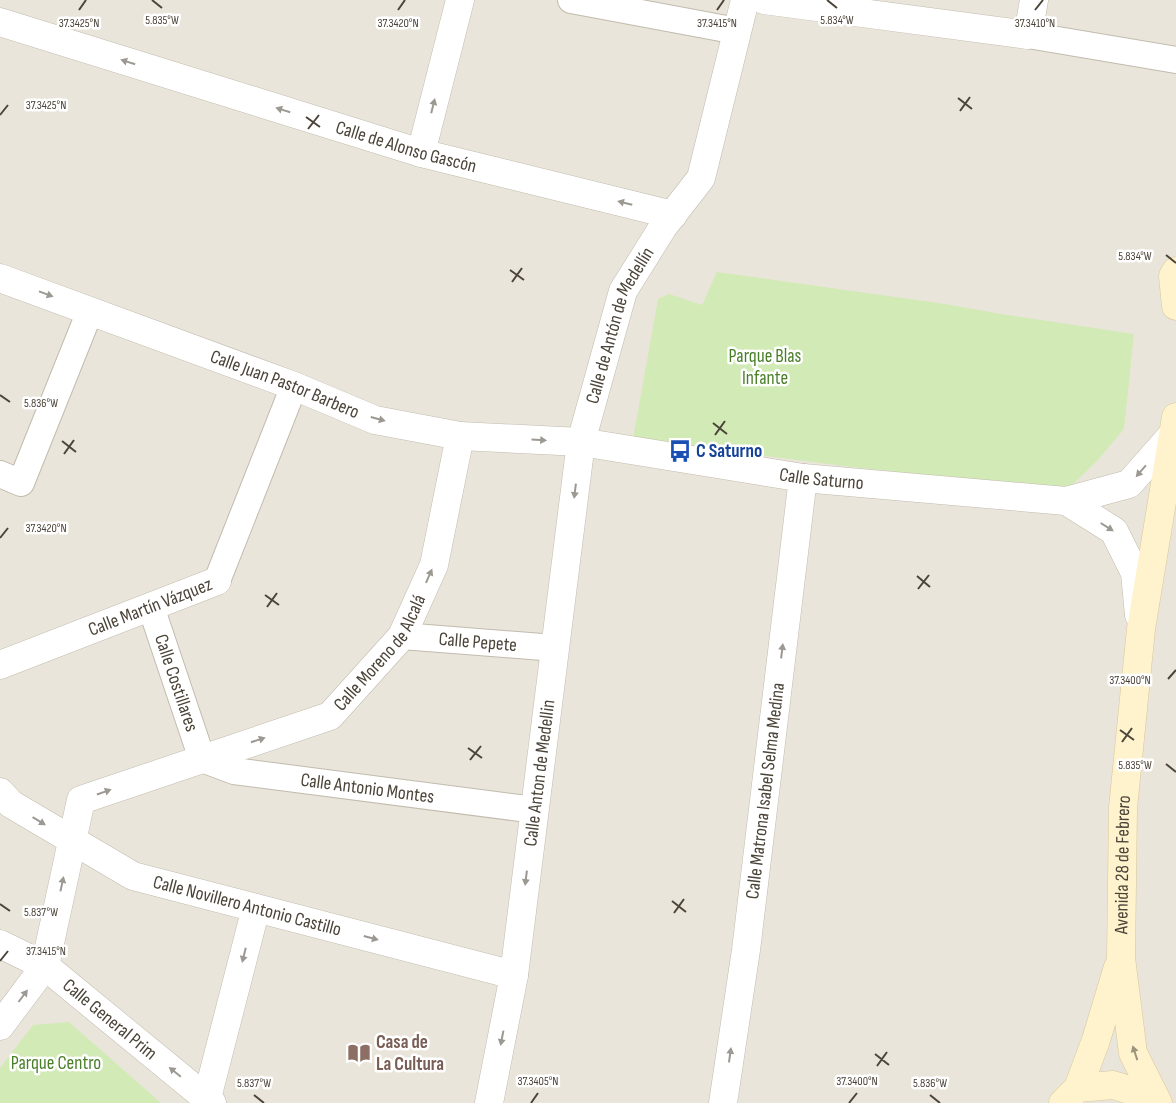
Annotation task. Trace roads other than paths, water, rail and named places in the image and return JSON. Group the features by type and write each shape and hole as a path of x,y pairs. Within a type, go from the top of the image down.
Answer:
{"main road":[{"path":"1176,271 1173,276 1176,306"},
{"name":"Avenida 28 de Febrero","path":"1157,1100 1133,1053 1121,958 1123,808 1140,628 1163,504 1174,426"},
{"name":"Avenida 28 de Febrero","path":"1163,504 1176,464"},
{"name":"Avenida 28 de Febrero","path":"1070,1095 1096,1040 1121,958"},
{"path":"1070,1095 1113,1085 1157,1100"}],"street":[{"path":"421,153 460,0"},
{"path":"571,0 737,32"},
{"name":"Calle de Antón de Medellín","path":"581,442 623,291 672,215 701,178 745,0"},
{"path":"764,0 1028,35 1176,60"},
{"path":"1028,35 1034,0"},
{"name":"Calle de Alonso Gascón","path":"0,22 421,153 672,215"},
{"name":"Calle Juan Pastor Barbero","path":"0,278 294,386 375,420 460,436 581,442"},
{"path":"0,474 21,482 90,311"},
{"name":"Calle Martín Vázquez","path":"0,665 216,581 294,386"},
{"path":"1066,501 1129,484 1174,426"},
{"name":"Calle Moreno de Alcalá","path":"71,841 81,800 330,716 402,636 434,565 460,436"},
{"name":"Calle Saturno","path":"581,442 803,478 1066,501"},
{"name":"Calle Anton de Medellin","path":"489,1103 514,975 581,442"},
{"name":"Calle Matrona Isabel Selma Medina","path":"724,1103 746,950 803,478"},
{"path":"1066,501 1114,531 1135,573 1140,628"},
{"name":"Calle Costillares","path":"151,607 202,759"},
{"name":"Calle Pepete","path":"402,636 555,648"},
{"name":"Calle Antonio Montes","path":"202,759 234,771 535,810"},
{"name":"Calle Novillero Antonio Castillo","path":"0,792 11,804 133,876 514,975"},
{"path":"0,1026 45,966 71,841"},
{"path":"210,1101 256,908"},
{"name":"Calle General Prim","path":"0,944 45,966 210,1101"}],"place":[{"name":"C Saturno","path":"680,451"},
{"name":"Casa de La Cultura","path":"359,1053"}],"park label":[{"name":"Parque Blas Infante","path":"765,367"},
{"name":"Parque Centro","path":"56,1063"}]}
